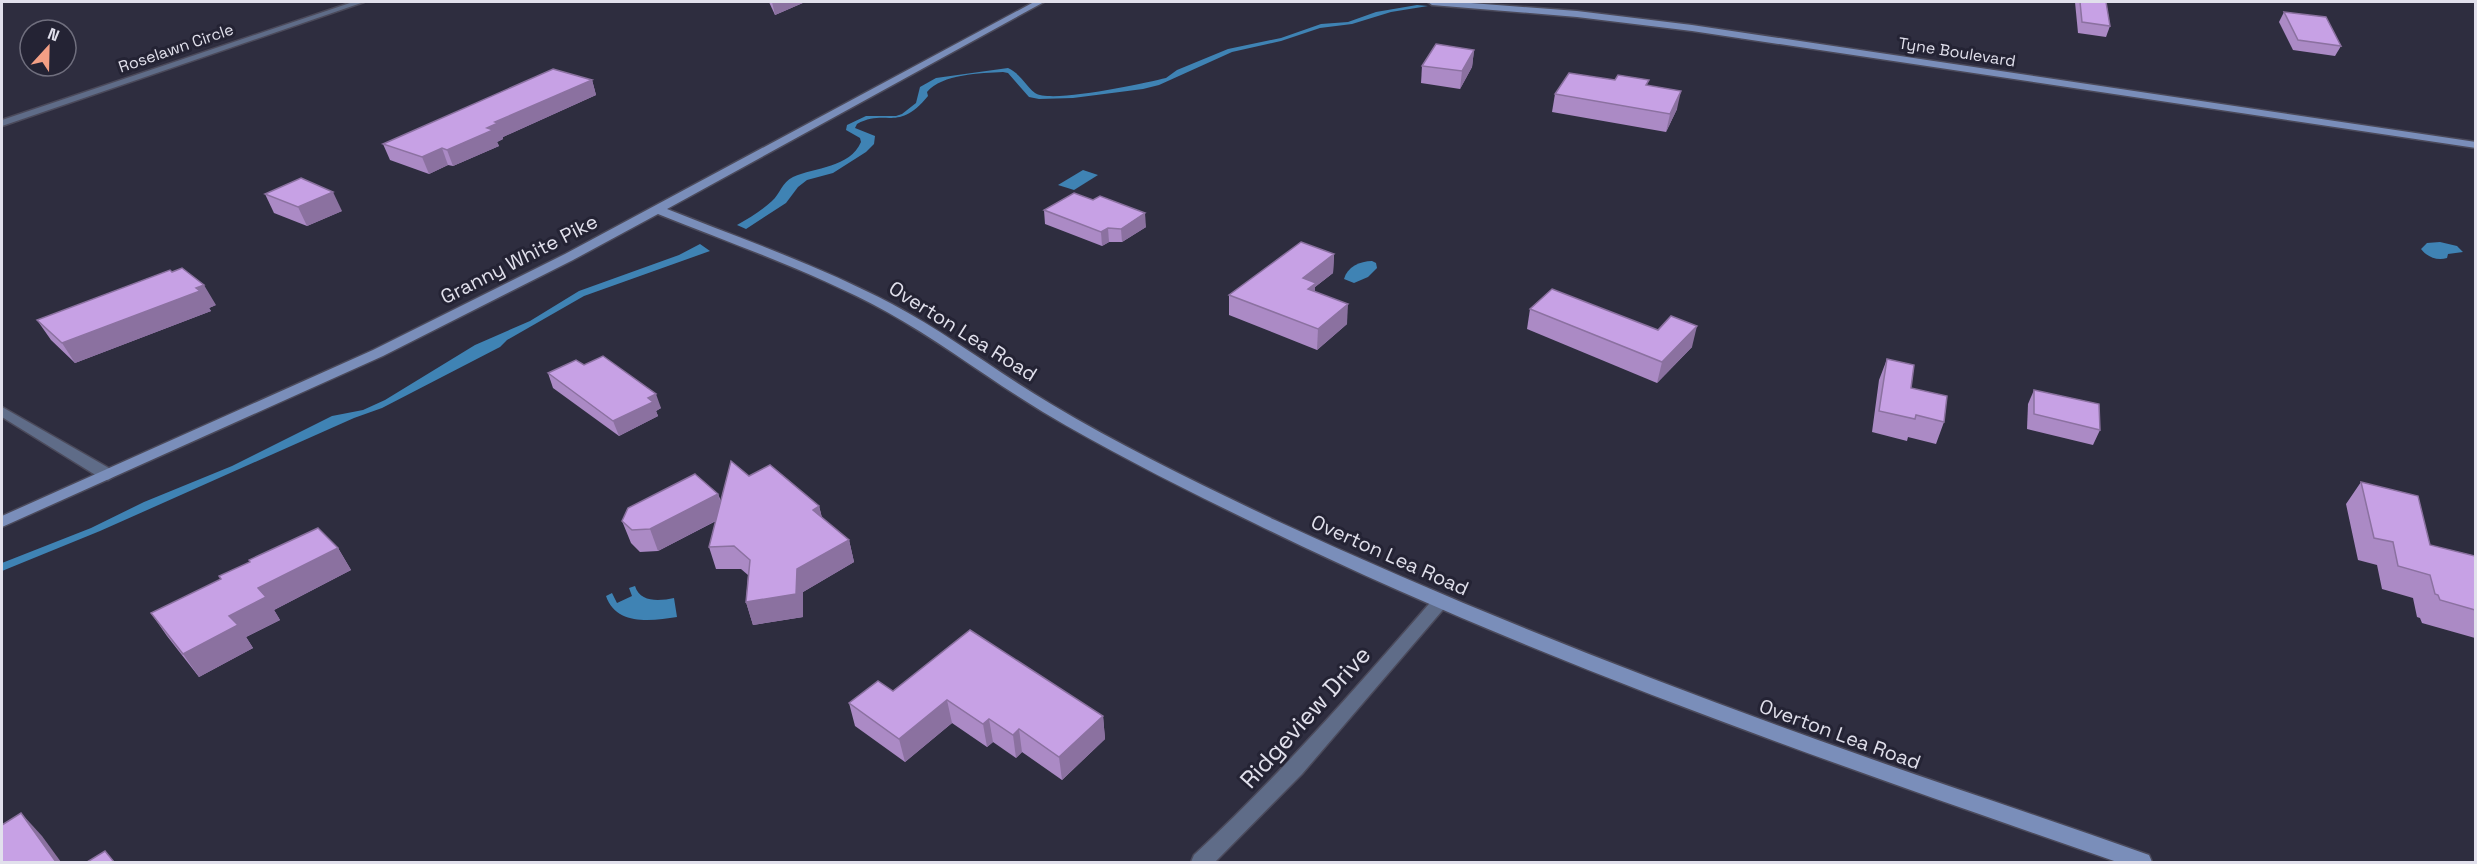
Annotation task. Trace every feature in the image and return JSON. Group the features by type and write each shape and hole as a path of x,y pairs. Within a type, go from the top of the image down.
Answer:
{"street":[{"name":"Roselawn Circle","path":"2,123 360,2"},
{"name":"Granny White Pike","path":"2,522 378,353 657,209 1040,2"},
{"name":"Tyne Boulevard","path":"1432,2 1567,13 1692,28 2475,145"},
{"name":"Overton Lea Road","path":"657,209 856,291 920,326 1047,407 1106,441 1266,522 1441,602 1588,662 1828,753 2142,862"},
{"path":"2,411 108,475"},
{"name":"Ridgeview Drive","path":"1201,862 1234,832 1335,724 1441,602"}],"water":[{"path":"1417,5 1428,6 1391,12 1352,24 1320,28 1281,41 1232,52 1159,85 1143,89 1073,98 1039,99 1029,97 1008,73 1003,72 962,76 942,81 927,92 928,96 908,114 892,118 876,118 857,124 855,128 875,136 874,144 866,152 833,173 807,180 798,187 786,203 746,229 737,225 772,201 789,179 831,166 856,151 861,142 860,138 846,130 847,125 866,116 902,114 916,103 920,87 936,78 1008,68 1035,93 1044,96 1099,92 1166,78 1177,70 1228,49 1281,38 1321,24 1348,22 1376,12"},
{"path":"1083,170 1098,175 1074,190 1058,185"},
{"path":"2440,242 2457,246 2463,252 2448,254 2447,258 2436,259 2421,249 2427,243"},
{"path":"700,244 710,251 584,296 507,340 500,347 382,408 354,418 100,531 2,571 2,563 91,528 144,502 232,466 332,416 363,410 385,400 475,345 530,321 579,291 679,255"},
{"path":"1372,261 1376,263 1377,268 1368,277 1354,283 1344,279 1348,271 1355,266"},
{"path":"635,586 641,595 651,600 674,598 677,617 657,620 636,619 626,617 611,606 606,596 612,593 617,603 632,596 629,588"}],"building":[{"path":"2080,2 2106,2 2110,26 2082,22"},
{"path":"2284,12 2326,17 2341,46 2298,40"},
{"path":"1436,44 1474,50 1462,71 1422,66"},
{"path":"553,69 592,80 495,122 498,123 487,128 493,130 447,150 442,148 422,157 383,144"},
{"path":"1569,73 1615,80 1618,75 1649,80 1646,85 1681,91 1670,114 1555,94"},
{"path":"301,178 333,192 298,207 265,194"},
{"path":"1074,193 1093,200 1100,196 1145,213 1121,229 1108,228 1101,232 1044,210"},
{"path":"1301,242 1334,254 1303,278 1316,283 1308,289 1348,304 1318,329 1229,295"},
{"path":"182,268 204,285 196,288 200,291 62,343 37,320 170,270 172,272"},
{"path":"1552,289 1658,330 1671,316 1697,326 1662,362 1530,309"},
{"path":"603,356 656,394 648,398 653,402 613,421 548,373 576,360 584,365"},
{"path":"1887,359 1914,365 1911,388 1947,396 1944,422 1916,415 1915,419 1879,411"},
{"path":"2034,390 2099,404 2100,430 2034,414"},
{"path":"731,461 749,476 770,465 819,506 813,510 849,540 797,569 796,594 746,602 750,560 734,546 709,547"},
{"path":"695,474 718,494 650,529 632,530 622,521 628,508"},
{"path":"2361,482 2418,496 2430,545 2475,556 2475,610 2440,600 2435,594 2430,575 2398,566 2393,542 2374,538"},
{"path":"318,528 338,548 258,588 266,597 229,616 238,625 183,654 151,613 221,579 219,576 250,562 249,560"},
{"path":"970,630 1103,716 1059,757 1019,729 1013,735 989,719 983,724 947,700 899,739 849,703 878,681 893,691"},
{"path":"21,813 56,862 2,862 2,825"},
{"path":"105,851 114,862 87,862"}]}
